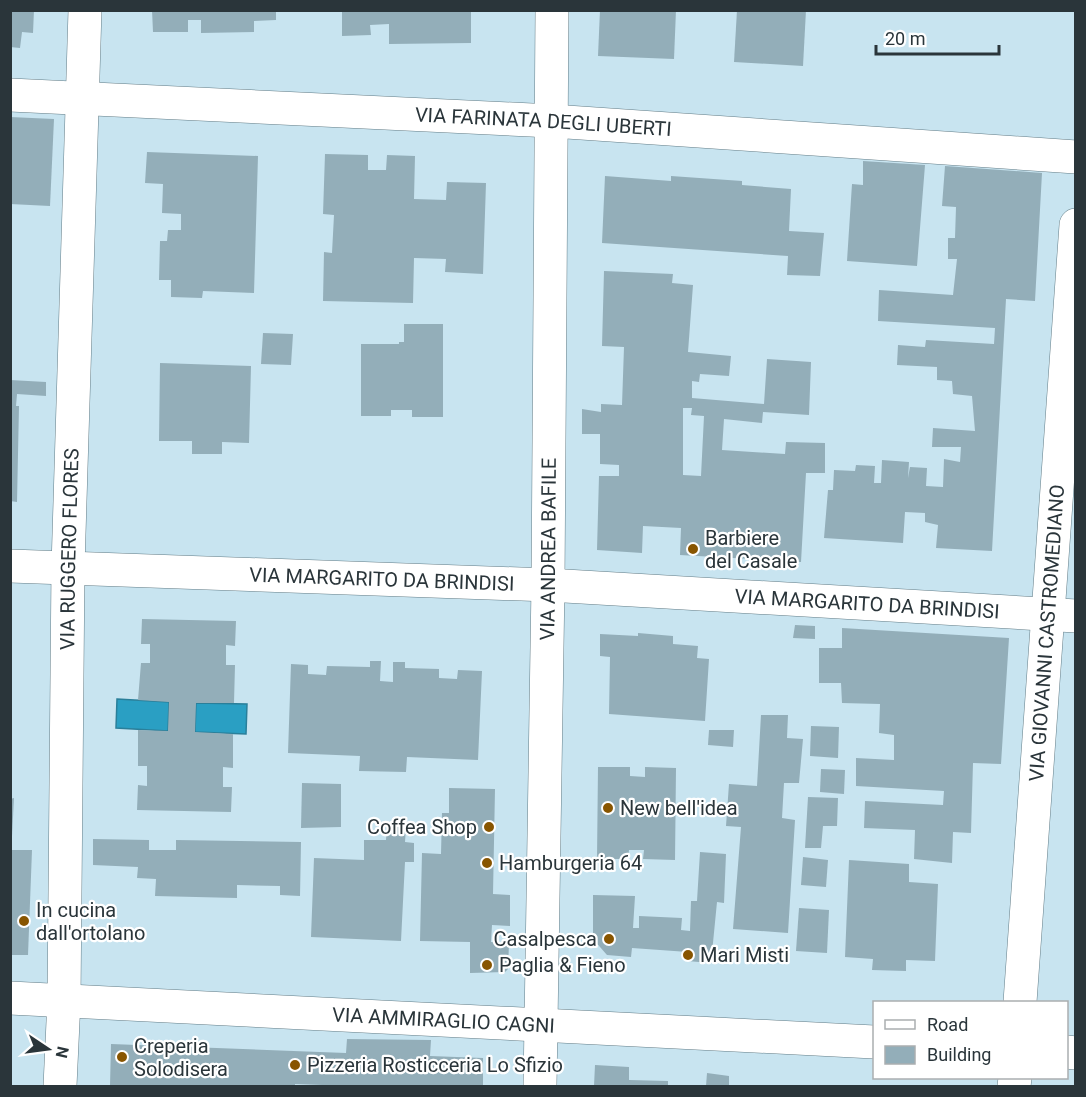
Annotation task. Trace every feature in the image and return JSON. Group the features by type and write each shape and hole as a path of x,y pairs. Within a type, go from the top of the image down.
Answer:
{"street":[{"name":"VIA RUGGERO FLORES","path":"60,1086 64,1000 68,567 85,10"},
{"name":"VIA ANDREA BAFILE","path":"540,1086 548,585 552,10"},
{"name":"VIA FARINATA DEGLI UBERTI","path":"10,95 552,121 1076,157"},
{"name":"VIA GIOVANNI CASTROMEDIANO","path":"1020,1001 1062,615 1076,225"},
{"name":"VIA MARGARITO DA BRINDISI","path":"10,566 548,585 1062,615"},
{"name":"VIA AMMIRAGLIO CAGNI","path":"10,998 873,1042"}],"water":[{"path":"117,699 169,702 168,731 116,728"},
{"path":"196,703 247,704 246,734 195,732"}],"building":[{"path":"10,10 34,10 33,33 22,32 20,48 10,47"},
{"path":"152,10 276,10 276,20 254,21 254,32 201,33 201,20 188,20 188,32 153,32"},
{"path":"342,10 471,10 471,43 389,44 389,24 370,25 371,35 342,36"},
{"path":"600,10 676,10 674,59 598,56"},
{"path":"737,10 806,10 803,66 734,62"},
{"path":"10,117 54,119 50,206 10,204"},
{"path":"147,152 258,156 254,293 203,291 202,298 171,297 171,280 159,280 160,241 167,241 168,230 181,230 181,214 162,213 163,184 145,183"},
{"path":"325,154 368,155 368,170 386,170 387,155 415,156 414,199 446,200 447,182 486,183 483,274 445,272 446,259 414,258 413,303 323,301 324,252 332,253 334,215 323,214"},
{"path":"863,161 925,165 917,266 847,261 852,184 863,185"},
{"path":"945,166 1042,173 1035,301 1006,299 992,551 936,548 938,525 925,522 925,513 905,512 903,543 824,538 828,490 833,490 834,470 855,471 856,465 875,466 874,483 881,483 882,460 909,462 908,478 910,467 927,468 926,486 943,487 944,459 960,462 961,447 932,447 933,428 975,431 972,396 953,394 952,381 937,380 937,367 897,365 898,345 925,347 926,340 994,344 995,328 878,321 879,290 953,295 957,259 948,259 948,238 955,238 956,207 942,206"},
{"path":"605,176 671,181 671,176 742,181 742,185 791,189 789,231 824,233 820,276 787,275 788,256 602,243"},
{"path":"604,271 673,274 672,283 693,285 688,352 731,356 729,376 700,374 699,382 692,381 692,398 764,404 767,359 811,362 809,415 763,412 762,423 724,419 722,450 785,454 786,442 825,443 825,473 806,473 801,562 680,555 681,528 643,526 642,553 597,550 599,476 619,476 619,465 600,464 600,434 582,434 582,409 601,412 601,404 622,405 624,347 602,346","holes":["683,408 692,408 691,415 704,416 701,476 683,475"]},
{"path":"404,324 443,324 443,417 412,417 412,410 391,410 391,416 361,416 361,344 404,342"},
{"path":"263,333 293,334 291,365 261,364"},
{"path":"160,363 251,366 249,443 222,442 222,454 192,454 192,441 159,441"},
{"path":"10,380 46,382 46,396 17,394 16,406 19,406 17,502 10,501"},
{"path":"142,619 236,621 235,646 226,645 226,665 235,665 234,703 196,703 195,732 233,734 233,768 223,767 223,787 232,787 231,812 137,810 138,785 147,786 147,766 138,766 138,730 168,731 169,702 138,700 141,663 150,663 150,644 141,644"},
{"path":"795,625 815,626 815,639 793,638"},
{"path":"842,628 1009,638 1001,764 973,763 971,833 953,832 952,863 914,859 915,830 864,828 865,801 943,805 944,791 856,786 856,758 894,760 894,735 879,733 880,704 842,703 841,683 819,683 819,648 842,648"},
{"path":"638,633 673,636 673,644 698,646 697,658 709,659 705,721 609,714 610,657 600,656 600,634 638,636"},
{"path":"370,661 381,661 380,681 393,682 393,662 405,662 405,668 439,669 439,678 457,679 458,670 482,671 478,760 407,757 406,772 359,771 360,756 288,753 291,664 308,665 308,674 326,675 327,666 370,667"},
{"path":"761,715 788,715 787,738 803,739 799,783 784,783 782,818 795,820 788,933 733,929 741,827 726,826 729,784 757,786"},
{"path":"811,726 839,727 838,758 810,756"},
{"path":"709,730 734,730 733,747 708,745"},
{"path":"598,767 630,767 630,776 645,777 645,767 676,768 675,860 643,859 644,850 629,850 628,859 597,859"},
{"path":"821,769 845,770 844,794 820,792"},
{"path":"302,783 341,784 341,827 301,828"},
{"path":"449,788 495,789 493,894 510,895 510,926 492,925 491,942 509,943 508,969 505,972 470,973 470,942 420,941 422,853 441,854 442,813 449,813"},
{"path":"808,797 838,798 837,826 823,826 821,848 805,848"},
{"path":"14,798 12,836 10,836 10,799"},
{"path":"387,826 406,827 405,842 414,843 414,862 405,862 401,941 311,937 314,858 364,860 364,840 386,840"},
{"path":"93,839 149,840 149,850 176,850 176,840 301,842 300,896 280,895 280,886 237,885 237,898 155,896 156,879 137,878 138,867 93,865"},
{"path":"10,850 32,850 28,955 10,955"},
{"path":"700,852 726,854 724,903 717,902 711,963 687,961 688,952 632,948 631,957 607,955 593,939 593,895 635,896 633,928 639,928 639,916 682,918 681,930 690,931 691,901 697,901"},
{"path":"803,857 828,860 826,887 801,885"},
{"path":"849,860 909,864 909,882 938,884 935,961 906,960 906,971 872,970 873,959 845,957"},
{"path":"799,908 829,910 827,953 796,951"},
{"path":"347,1039 431,1040 430,1056 483,1058 483,1086 295,1084 295,1086 110,1086 111,1044 346,1053"},
{"path":"595,1065 629,1067 629,1080 668,1081 668,1086 594,1086"},
{"path":"707,1073 729,1076 729,1086 706,1086"}],"place":[{"name":"Barbiere del Casale","path":"693,549"},
{"name":"New bell'idea","path":"608,808"},
{"name":"Coffea Shop","path":"489,827"},
{"name":"Hamburgeria 64","path":"487,863"},
{"name":"In cucina dall'ortolano","path":"24,921"},
{"name":"Casalpesca","path":"609,939"},
{"name":"Mari Misti","path":"688,955"},
{"name":"Paglia & Fieno","path":"487,965"},
{"name":"Creperia Solodisera","path":"122,1057"},
{"name":"Pizzeria Rosticceria Lo Sfizio","path":"295,1065"}]}
